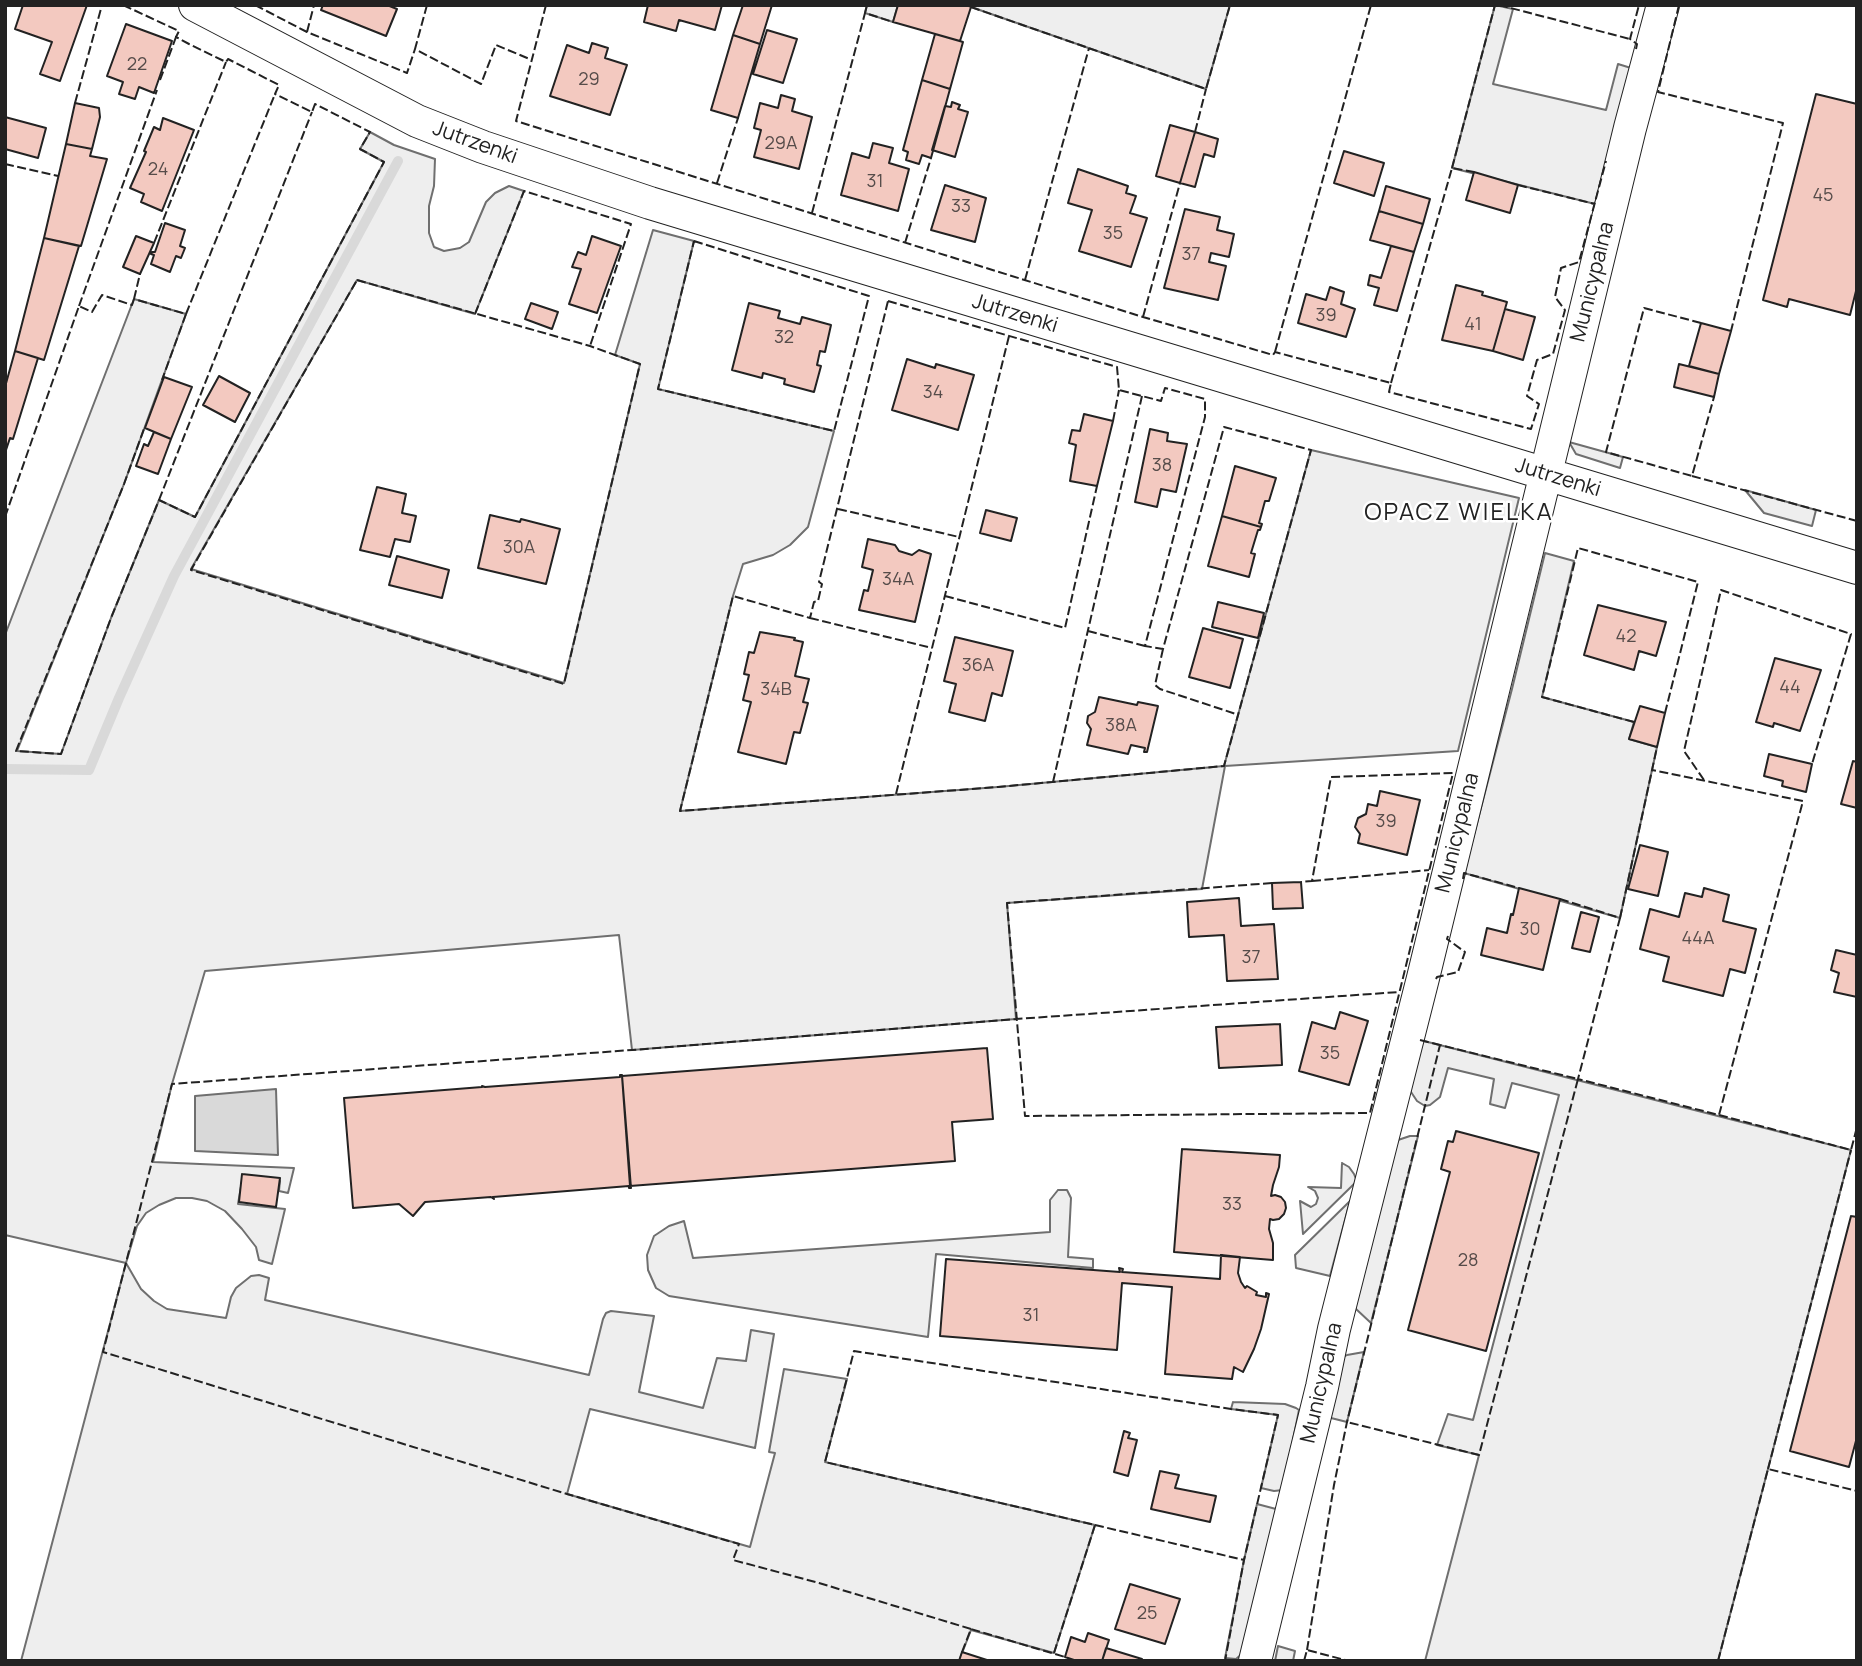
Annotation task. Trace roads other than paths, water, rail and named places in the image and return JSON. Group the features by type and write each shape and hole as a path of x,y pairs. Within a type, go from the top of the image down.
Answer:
{"street":[{"name":"Jutrzenki","path":"195,5 416,121 483,147 650,203 1857,568"},
{"name":"Municypalna","path":"1255,1661 1334,1329 1539,509 1630,128 1663,5"}],"waterway":[{"path":"5,769 89,770 174,576 398,161"}],"district":[{"name":"OPACZ WIELKA","path":"1459,513"}]}
